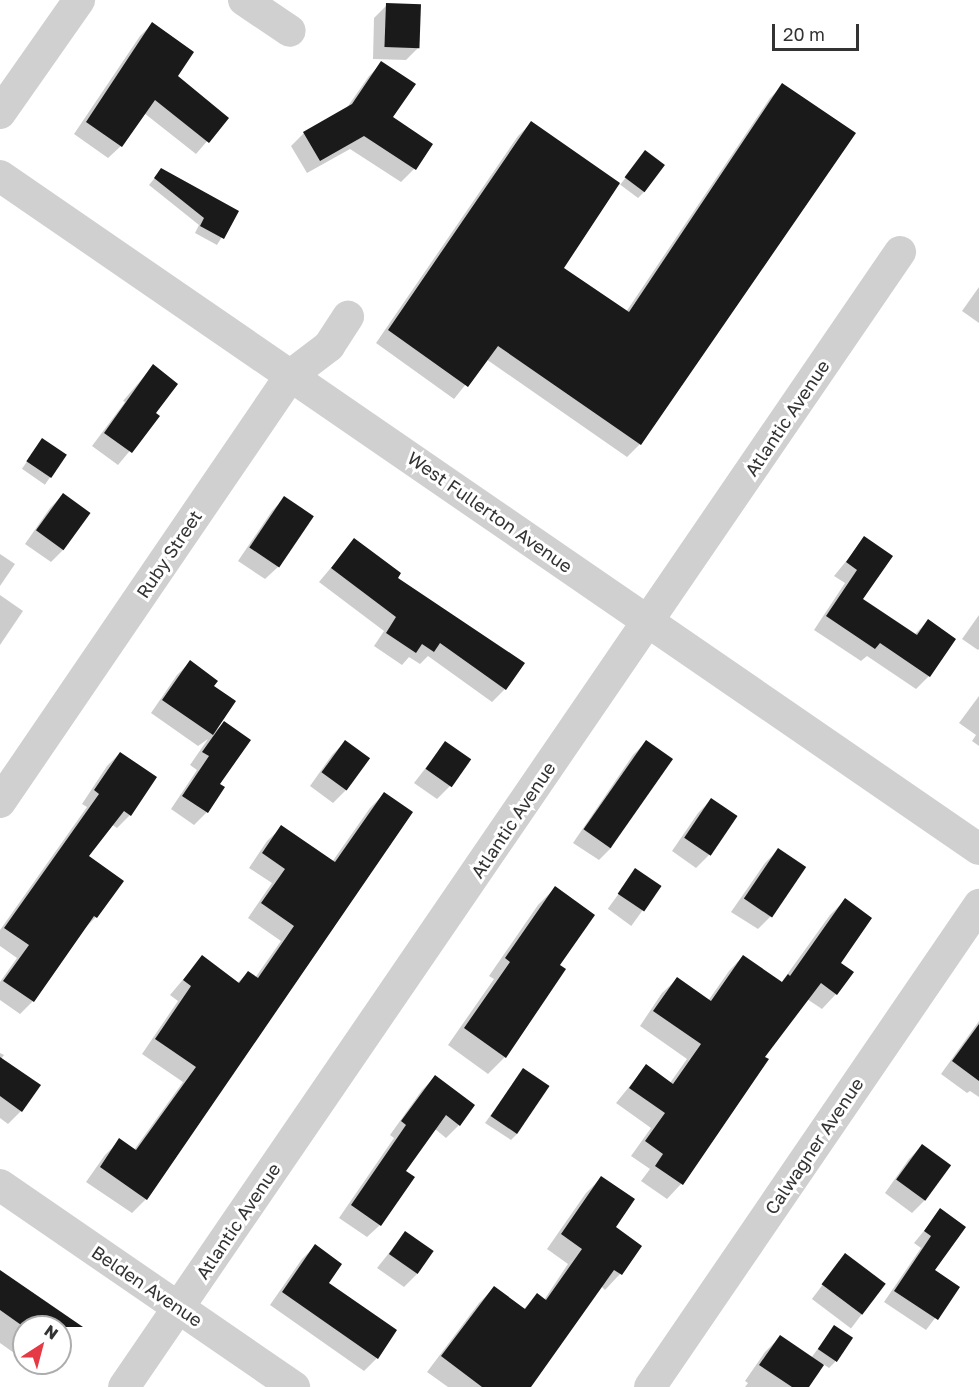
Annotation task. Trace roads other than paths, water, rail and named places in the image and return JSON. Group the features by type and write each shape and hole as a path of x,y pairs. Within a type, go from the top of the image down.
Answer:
{"street":[{"path":"0,113 79,0"},
{"path":"244,0 290,31"},
{"name":"West Fullerton Avenue","path":"0,176 979,849"},
{"name":"Atlantic Avenue","path":"124,1387 900,252"},
{"name":"Ruby Street","path":"0,802 291,375 328,346 348,317"},
{"name":"Calwagner Avenue","path":"650,1387 979,904"},
{"name":"Belden Avenue","path":"0,1185 294,1387"}]}
